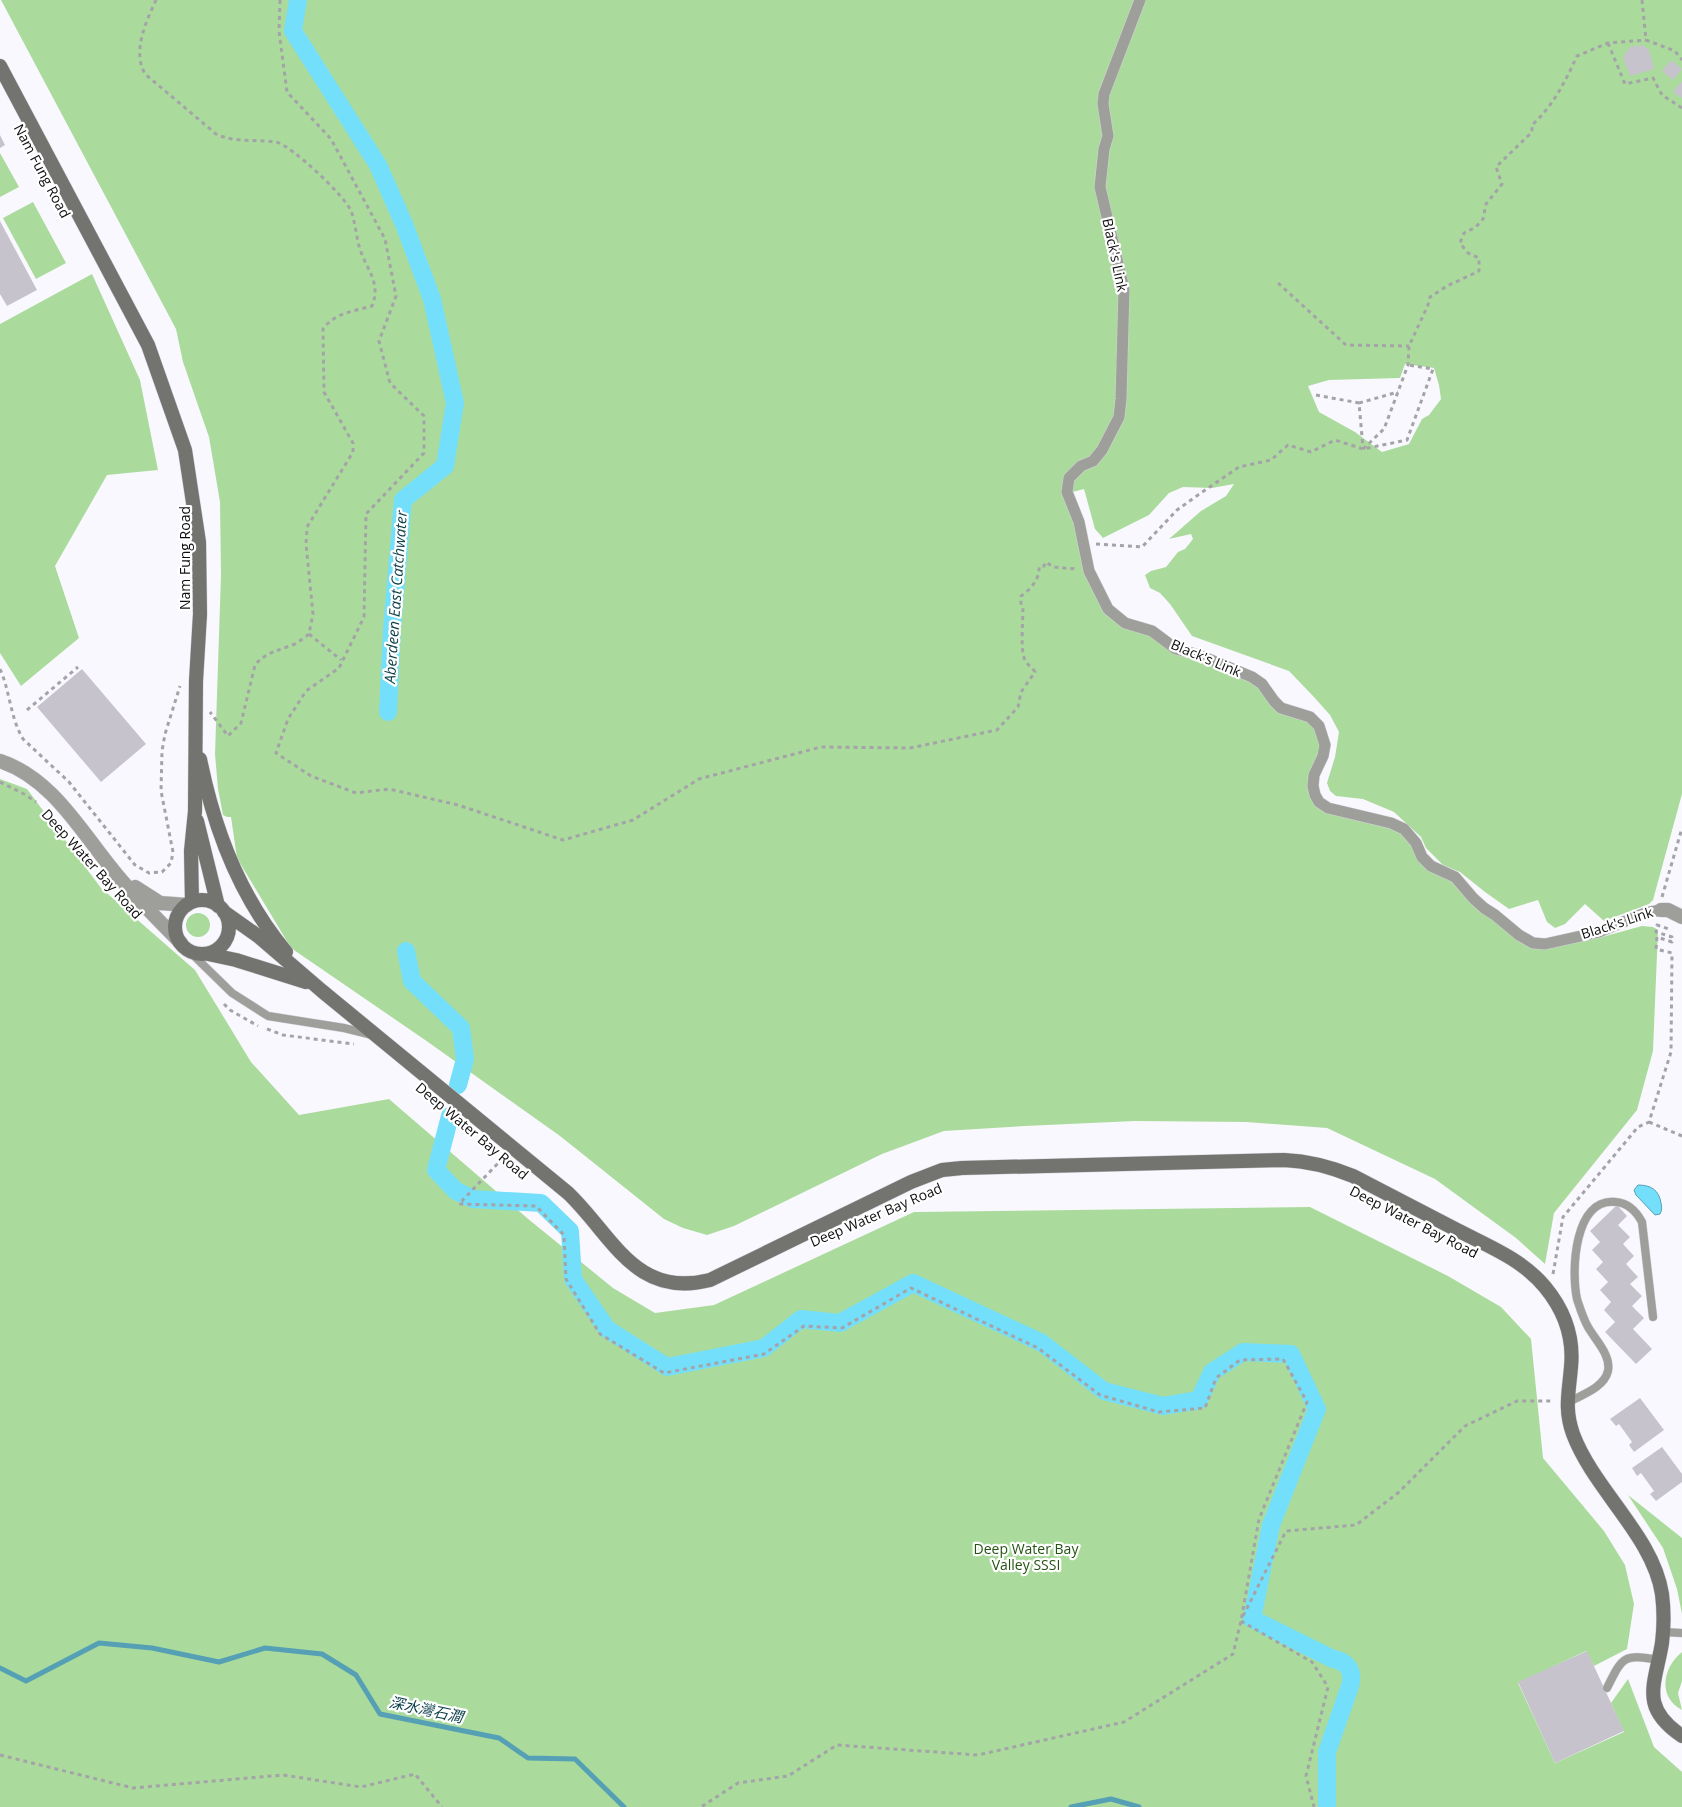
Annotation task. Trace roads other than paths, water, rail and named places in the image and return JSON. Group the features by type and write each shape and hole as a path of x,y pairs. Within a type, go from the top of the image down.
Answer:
{"main road":[{"name":"Nam Fung Road","path":"0,66 148,345 185,450 199,542 200,614 195,731 195,811 191,851 190,904"},
{"path":"195,731 208,796 221,840 237,876 257,913 284,950 314,984"},
{"name":"Nam Fung Road","path":"195,811 221,909"},
{"path":"201,900 210,902 221,909 229,922 228,938 222,946 208,954 198,954 184,946 176,933 176,923 180,913 190,904 201,900"},
{"name":"Deep Water Bay Road","path":"221,909 258,936 568,1193 631,1263 648,1275 676,1284 702,1282 719,1276 911,1182 942,1170 962,1168 1284,1160 1324,1165 1362,1181 1511,1258 1529,1270 1559,1308 1568,1329 1572,1355 1559,1404 1570,1423 1583,1456 1644,1548 1656,1570 1662,1596 1663,1632 1653,1688 1655,1706 1664,1722 1682,1736"},
{"name":"Deep Water Bay Road","path":"208,954 314,984"}],"street":[{"name":"Black's Link","path":"1140,0 1104,94 1103,104 1108,136 1104,149 1100,187 1124,289 1119,418 1102,450 1093,461 1081,466 1069,478 1066,492 1079,522 1089,571 1108,609 1125,623 1152,631 1176,649 1199,655 1252,677 1262,684 1281,708 1310,718 1319,726 1325,745 1312,786 1314,795 1320,802 1328,808 1391,822 1404,829 1416,843 1422,857 1431,866 1455,877 1472,898 1533,944 1545,944 1600,932 1645,913 1661,910 1668,910 1682,917"},
{"name":"Deep Water Bay Road","path":"0,761 22,771 47,790 118,876 184,946"},
{"name":"Deep Water Bay Road","path":"118,876 160,903 190,904"}],"lane":[{"name":"Deep Water Bay Road","path":"184,946 232,993 268,1016 344,1028 379,1037"},
{"path":"1559,1404 1598,1386 1606,1376 1608,1369 1606,1356 1588,1326 1577,1298 1574,1270 1579,1236 1586,1219 1596,1207 1604,1203 1622,1203 1630,1207 1642,1222 1653,1317"},
{"path":"1663,1632 1682,1633"},
{"path":"1607,1688 1619,1664 1627,1658 1637,1656 1658,1660"}],"water":[{"path":"1638,1185 1654,1189 1660,1198 1660,1214 1655,1215 1636,1195 1634,1190"}],"waterway":[{"name":"Aberdeen East Catchwater","path":"298,0 293,31 378,165 404,224 432,299 455,403 445,466 403,500 392,629 388,712"},
{"name":"Aberdeen East Catchwater","path":"406,951 412,981 461,1028 465,1059 458,1085"},
{"name":"Aberdeen East Catchwater","path":"450,1116 436,1170 456,1191 473,1199 541,1203 570,1231 573,1279 607,1329 667,1367 764,1348 801,1319 840,1323 913,1283 1042,1343 1104,1391 1163,1406 1199,1400 1212,1372 1243,1352 1291,1354 1317,1409 1271,1525 1252,1619 1333,1659 1343,1662 1349,1668 1351,1676 1350,1686 1327,1752 1327,1807"},
{"name":"深水灣石澗","path":"0,1668 26,1681 99,1643 152,1648 219,1662 265,1648 322,1654 356,1675 380,1714 499,1738 528,1758 575,1759 624,1807"},
{"name":"深水灣石澗","path":"1071,1807 1111,1799 1139,1807"}],"park label":[{"name":"Deep Water Bay Valley SSSI","path":"1026,1558"}]}
